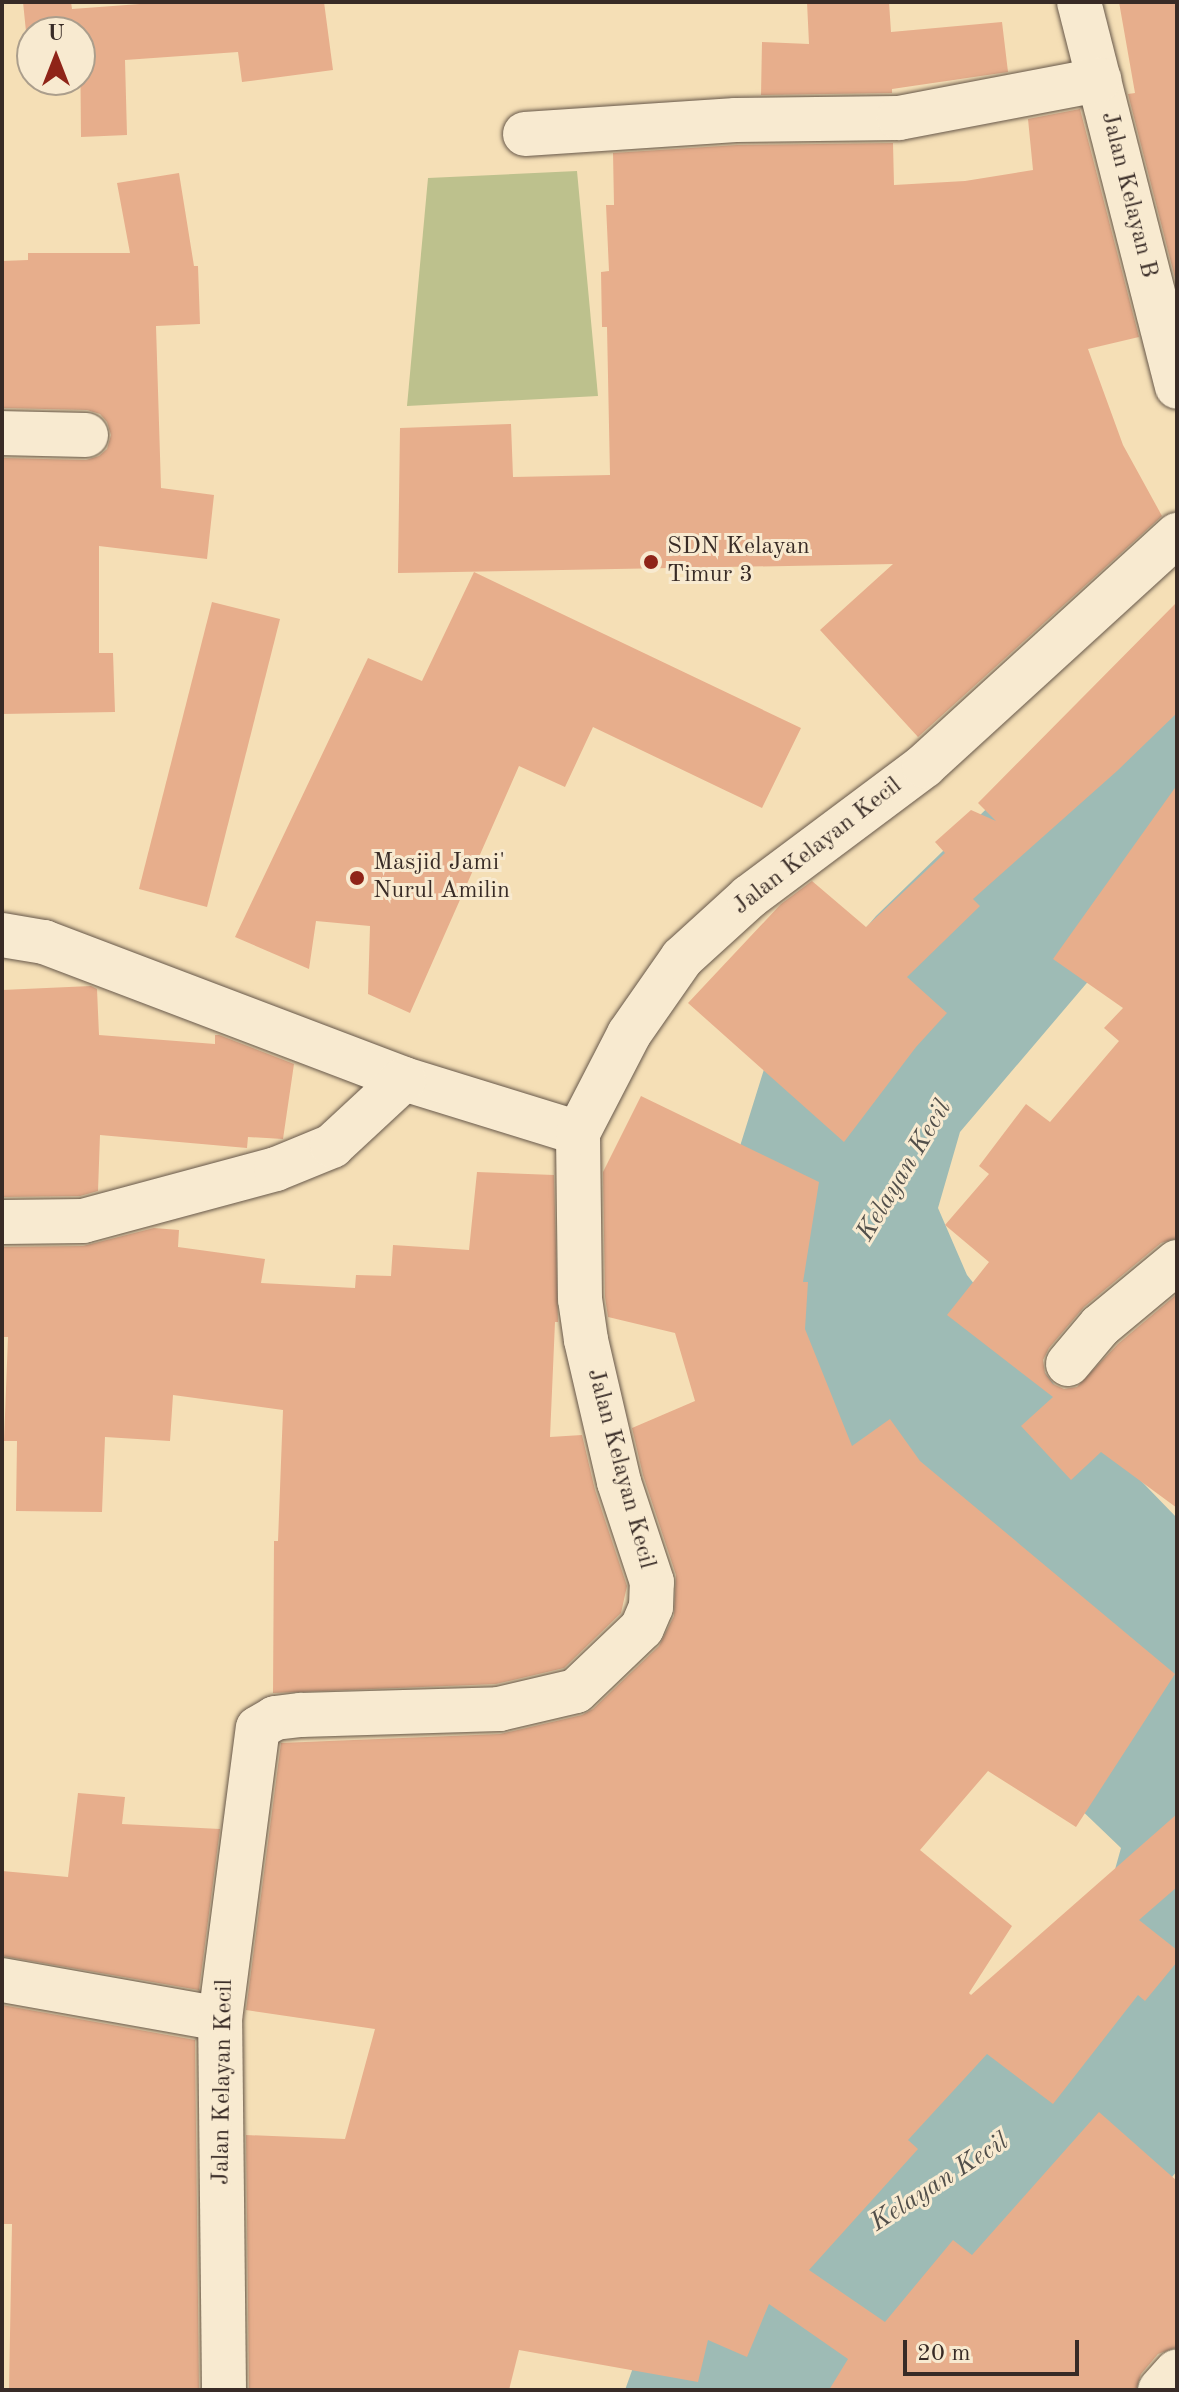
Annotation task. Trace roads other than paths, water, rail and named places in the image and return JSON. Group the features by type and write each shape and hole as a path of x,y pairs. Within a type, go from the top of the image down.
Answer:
{"street":[{"name":"Jalan Kelayan B","path":"1079,2 1177,387"},
{"path":"525,134 736,120 899,118 1099,80"},
{"path":"2,433 86,435"},
{"name":"Jalan Kelayan Kecil","path":"224,2390 220,2019 252,1753 258,1728 275,1718 301,1715 499,1709 576,1691 642,1628 651,1607 652,1582 619,1482 586,1340 580,1299 578,1133 629,1034 682,958 749,897 924,766 1177,535"},
{"path":"2,935 44,942 404,1079 578,1133"},
{"path":"2,1222 54,1223 113,1215 276,1169 332,1146 404,1079"},
{"path":"1068,1364 1100,1326 1177,1262"},
{"path":"2,1980 220,2019"},
{"path":"1160,2390 1177,2371"}],"water":[{"name":"Kelayan Kecil","path":"1177,624 1177,877 960,1132 938,1208 967,1275 1085,1423 1177,1518 1177,2171 1063,2309 1024,2390 625,2390 673,2256 1100,1923 1121,1848 1073,1802 831,1539 736,1159 775,1034 876,916"}],"place":[{"name":"SDN Kelayan Timur 3","path":"651,562"},
{"name":"Masjid Jami' Nurul Amilin","path":"357,878"}]}
